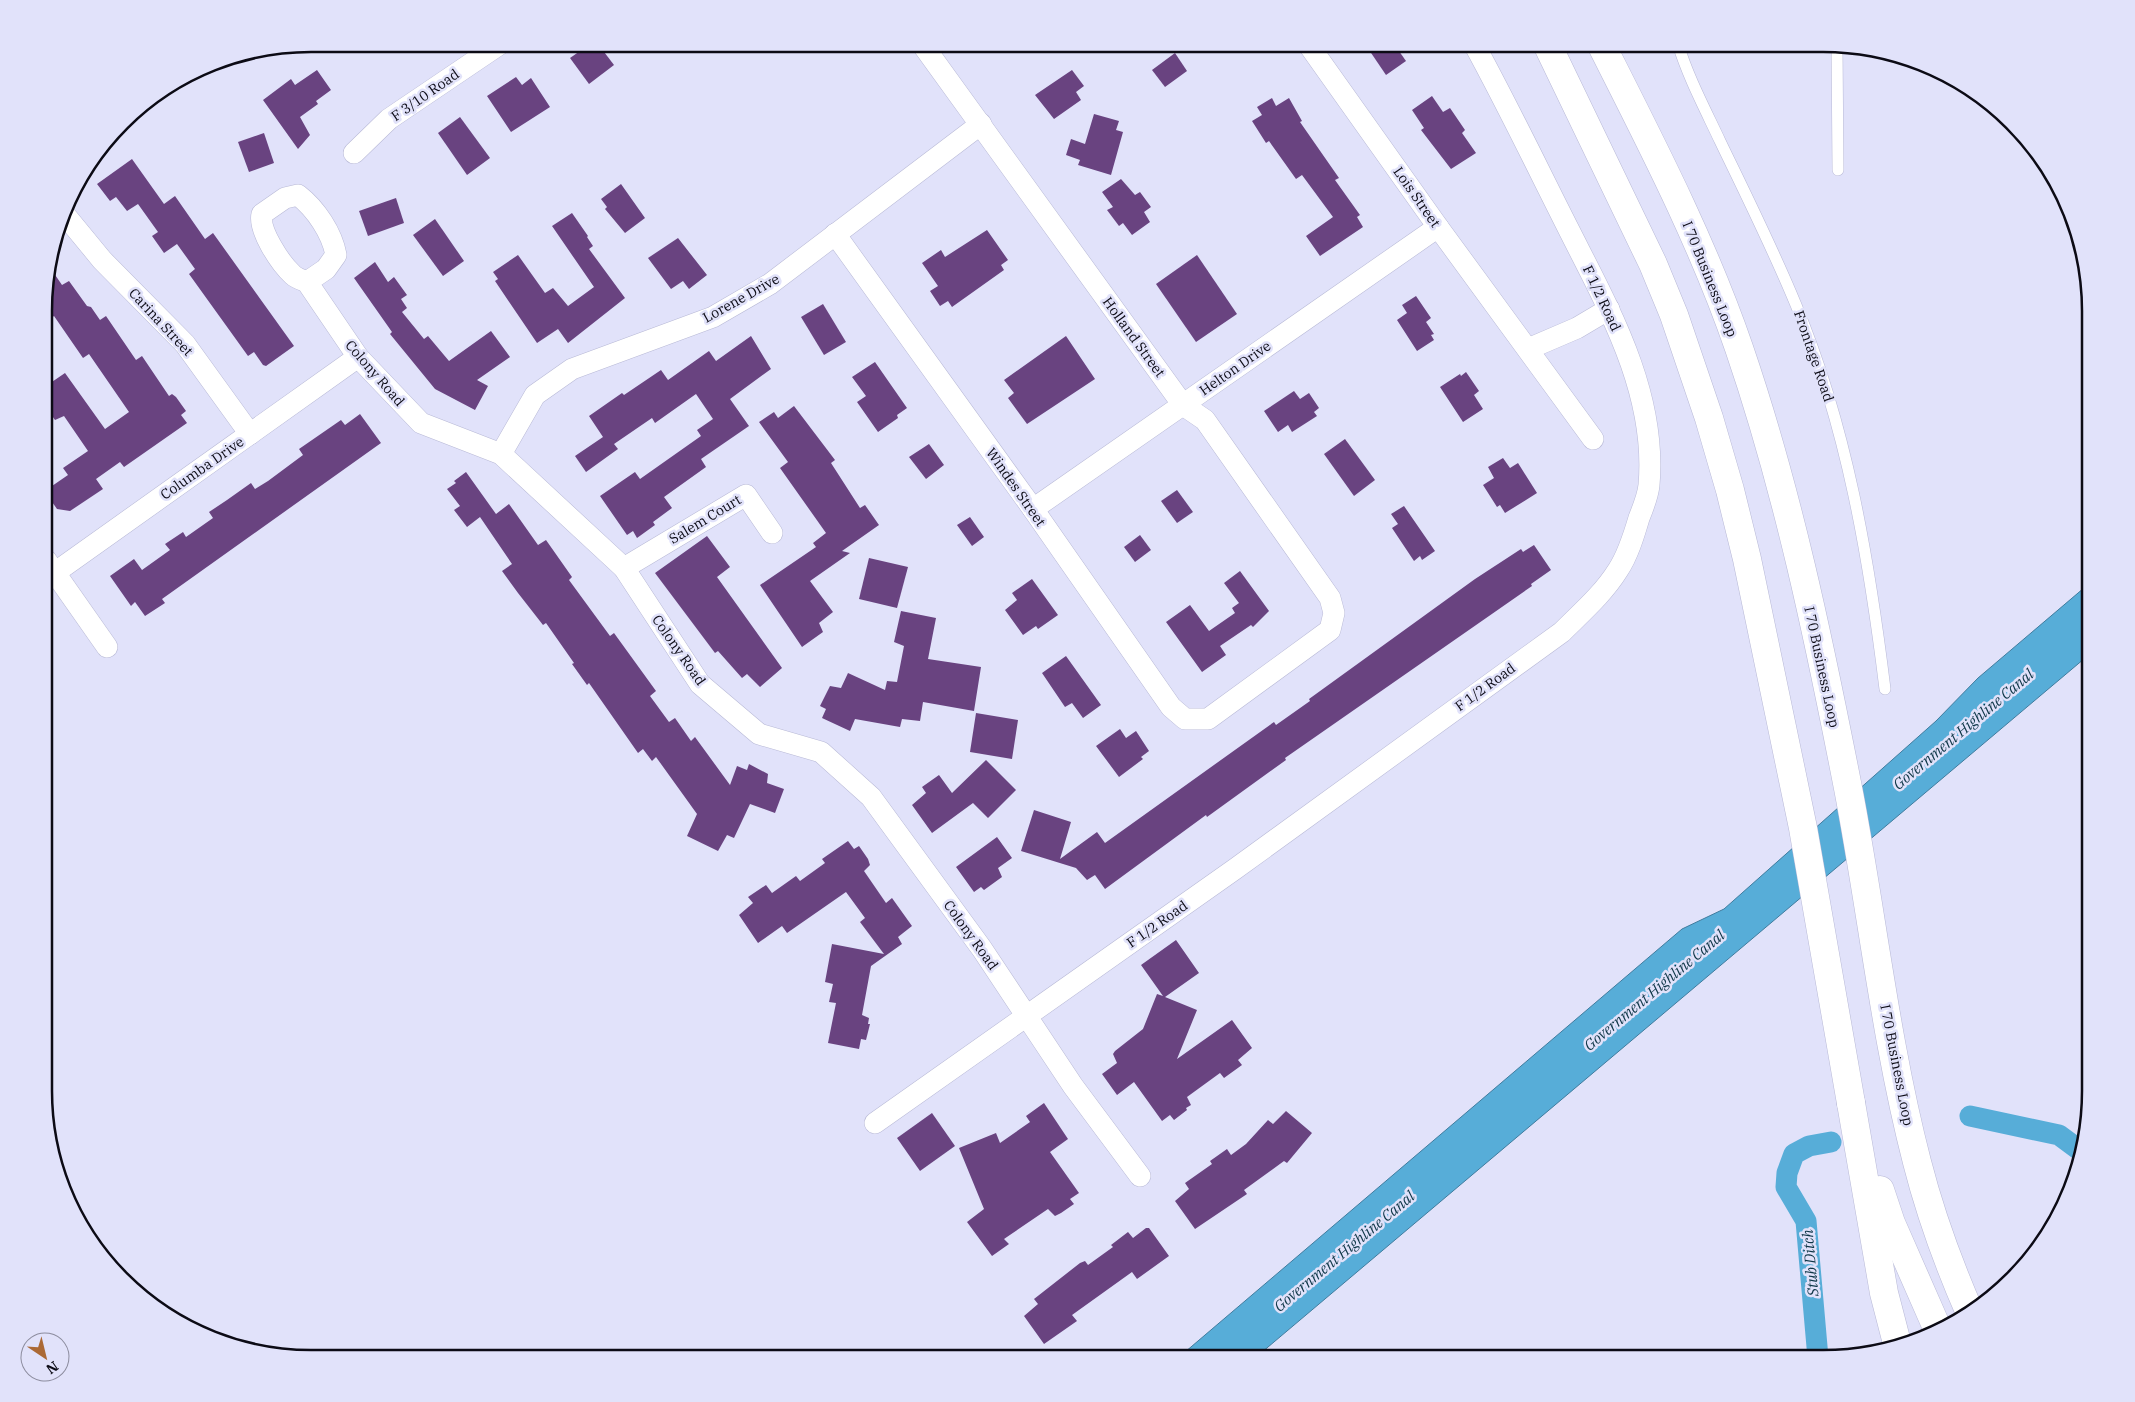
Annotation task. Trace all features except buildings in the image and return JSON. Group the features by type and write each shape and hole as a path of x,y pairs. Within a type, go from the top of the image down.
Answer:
{"main road":[{"path":"1551,52 1653,264 1674,315 1709,418 1747,559 1803,828 1884,1292 1896,1339"},
{"name":"I 70 Business Loop","path":"1605,52 1703,254 1738,346 1762,421 1797,545 1848,789 1891,1044 1917,1164 1952,1271 1967,1306"},
{"path":"1615,52 1622,86"},
{"path":"1852,1103 1890,1223 1935,1324"}],"street":[{"name":"F 3/10 Road","path":"354,153 389,119 488,52"},
{"name":"Holland Street","path":"928,52 1183,404 1205,420 1330,598 1334,613 1330,630 1208,719"},
{"name":"Lois Street","path":"1314,52 1438,227 1593,439"},
{"name":"F 1/2 Road","path":"875,1123 1235,869 1562,632 1597,598 1619,569 1635,534 1648,487 1649,447 1646,414 1637,381 1609,309 1516,120 1478,52"},
{"name":"Lorene Drive","path":"501,454 536,395 572,369 713,317 770,284 981,124"},
{"name":"Carina Street","path":"69,221 102,260 185,344 250,434"},
{"name":"Helton Drive","path":"1033,509 1438,227"},
{"name":"Windes Street","path":"835,234 1033,509 1171,708 1185,719 1208,719"},
{"name":"Colony Road","path":"306,282 358,357 420,423 501,454 624,568 700,684 759,734 820,752 872,797 1028,1016 1073,1086 1140,1176"},
{"path":"1528,349 1577,328 1609,309"},
{"name":"Columba Drive","path":"52,568 250,434 358,357"},
{"name":"Salem Court","path":"624,568 746,495 772,533"},
{"path":"52,574 107,648"}],"lane":[{"name":"Frontage Road","path":"1681,52 1704,107 1798,307 1826,391 1845,455 1858,512 1876,613 1885,689"},
{"path":"1837,53 1838,170"}],"water":[{"name":"Government Highline Canal","path":"2082,590 2082,661 1264,1350 1187,1350 1682,929 1724,909 1936,721 1978,678"}],"waterway":[{"name":"Stub Ditch","path":"1970,1116 2059,1135 2076,1148"},
{"name":"Stub Ditch","path":"1817,1350 1806,1221 1786,1187 1787,1173 1794,1154 1809,1146 1831,1142"}]}
